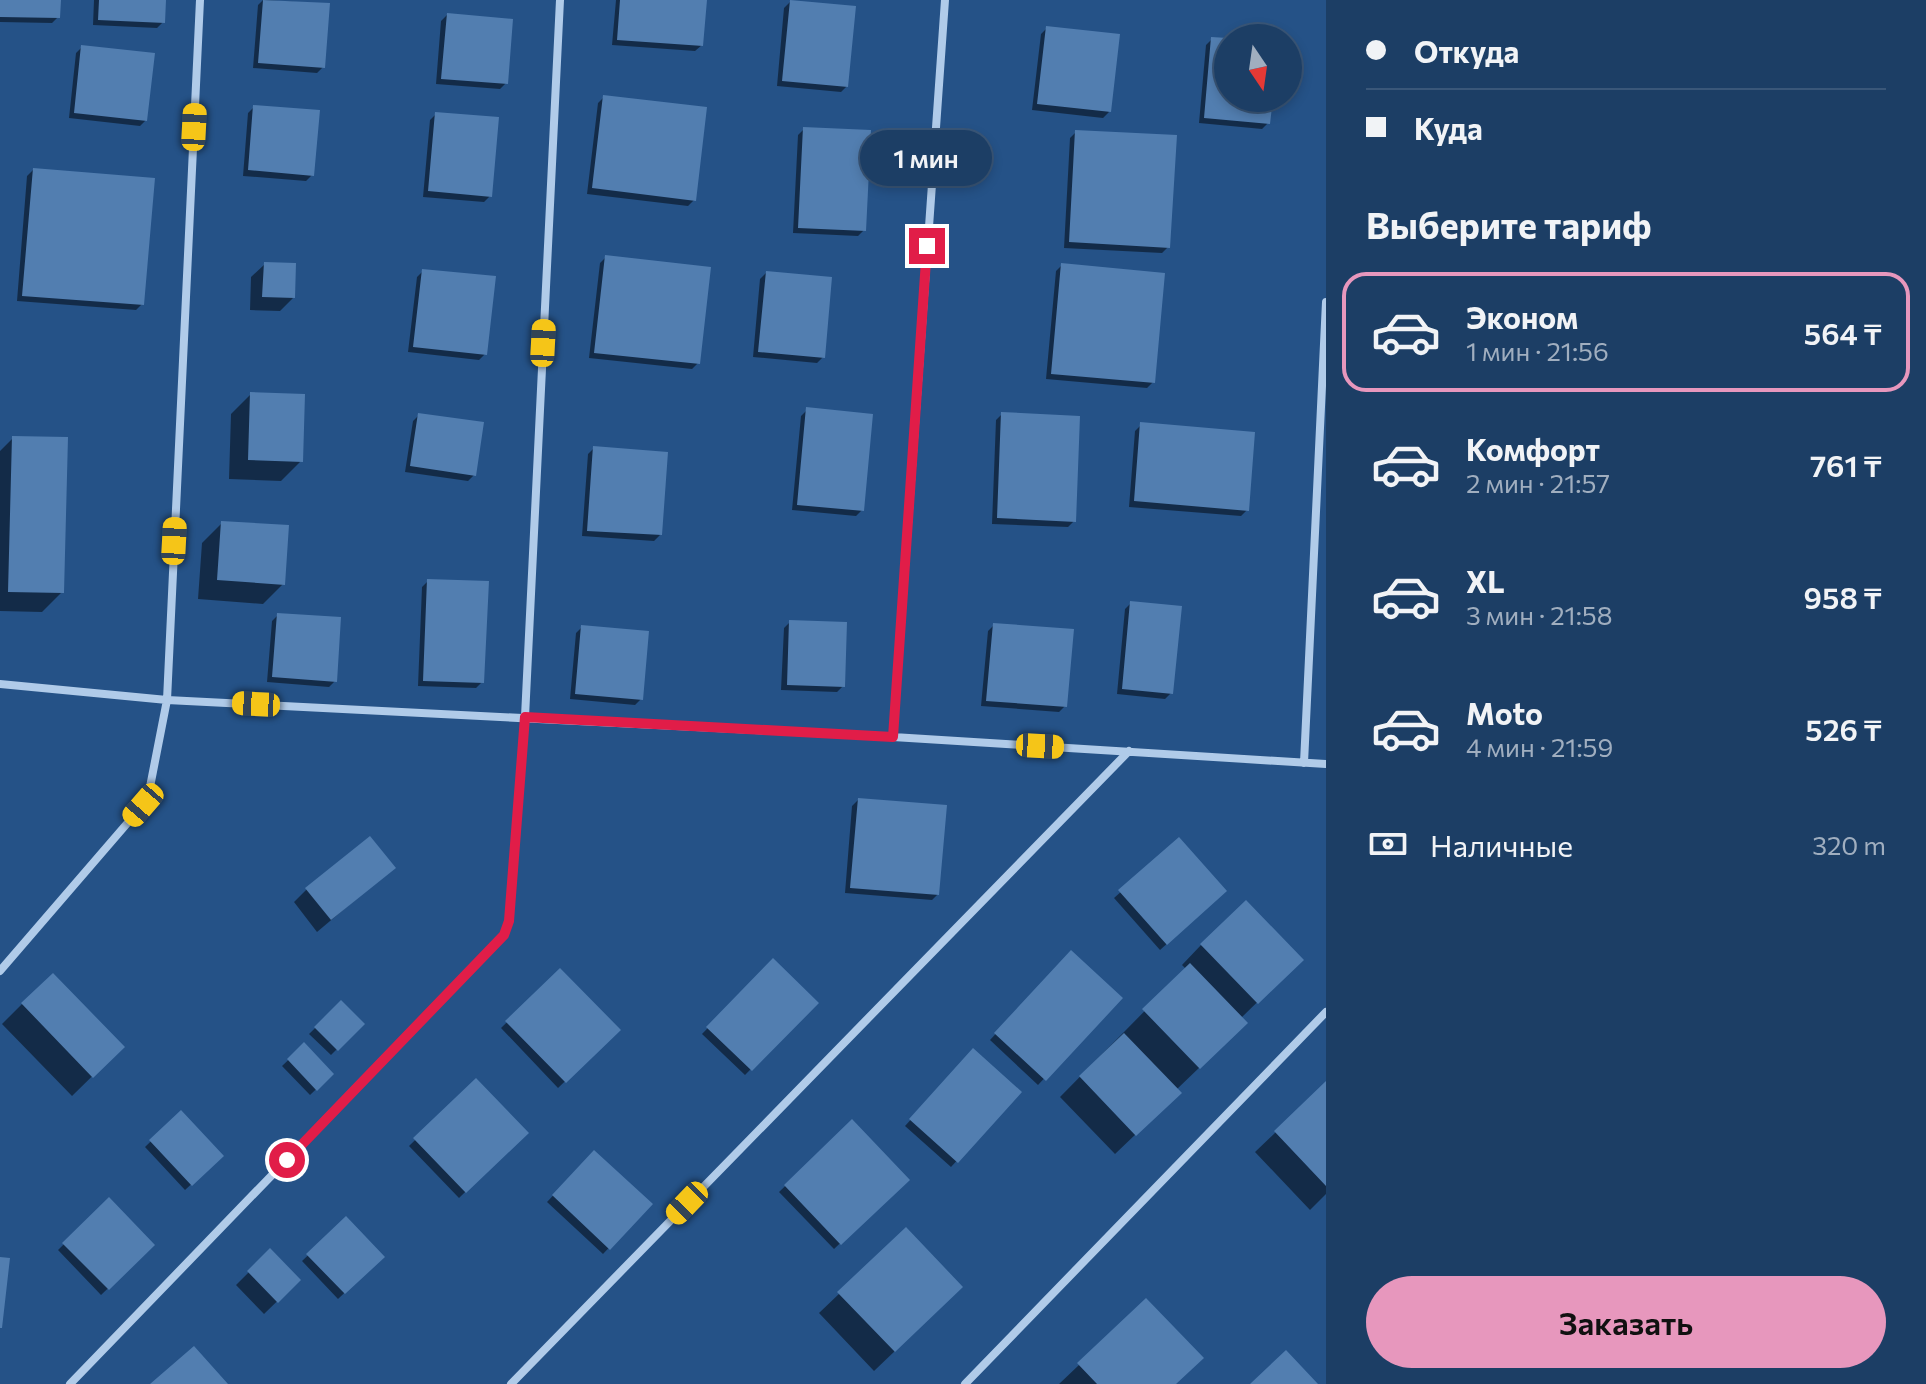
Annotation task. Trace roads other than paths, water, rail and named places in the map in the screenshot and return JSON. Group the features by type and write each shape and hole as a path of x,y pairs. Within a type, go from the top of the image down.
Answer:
{"street":[{"path":"0,971 143,805 149,792 167,700 200,0"},
{"path":"70,1384 504,935 509,921 525,717 560,0"},
{"path":"893,737 945,0"},
{"path":"1304,763 1326,302"},
{"path":"0,684 167,700 893,737 1326,764"},
{"path":"511,1384 1129,751"},
{"path":"965,1384 1326,1012"}]}
